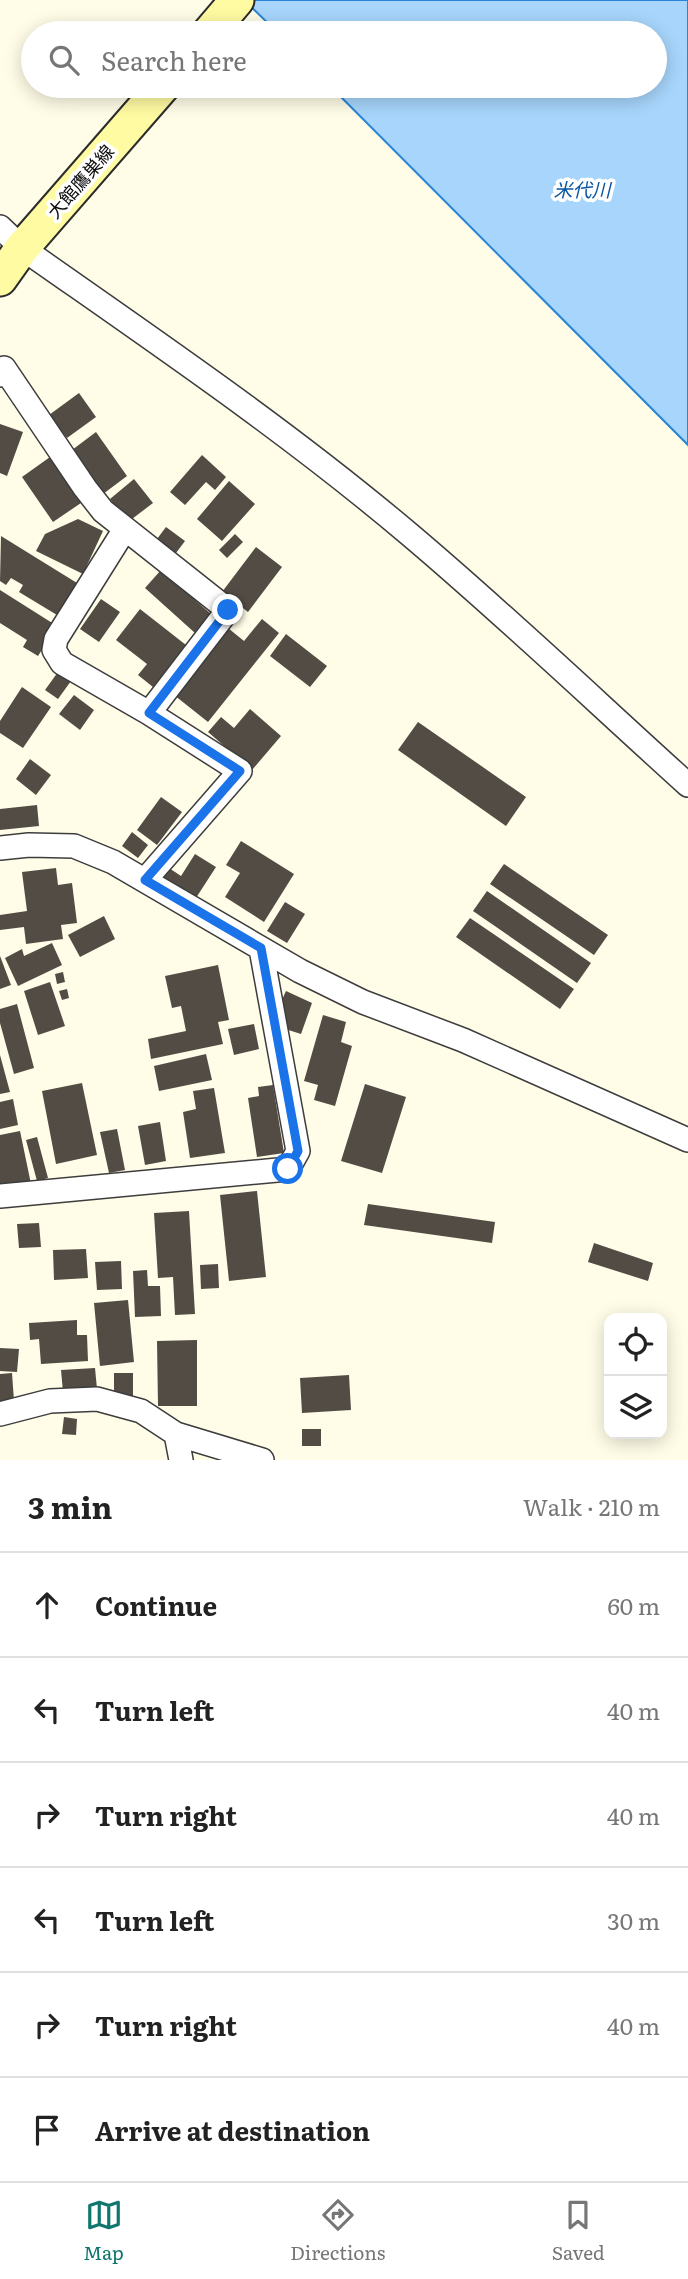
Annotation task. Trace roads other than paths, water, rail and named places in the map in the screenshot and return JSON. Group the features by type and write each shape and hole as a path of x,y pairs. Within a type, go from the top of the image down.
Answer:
{"main road":[{"path":"219,21 237,0"},
{"name":"大館鷹巣線","path":"0,279 11,238 52,215 153,98"}],"street":[{"path":"11,238 209,378 380,511 688,785"},
{"path":"0,376 4,368 103,511 228,610 149,713"},
{"path":"125,529 56,639 54,650 62,663 149,713 240,771 145,880"},
{"path":"0,848 29,845 74,846 113,862 261,948 363,1002 463,1040 688,1140"},
{"path":"0,1196 288,1169 298,1151 261,948"},
{"path":"0,1414 50,1401 97,1399 141,1411 176,1434 262,1460"},
{"path":"176,1434 181,1460"}],"water":[{"name":"米代川","path":"244,0 688,0 688,445 342,98 667,98 667,21 266,21"}]}
